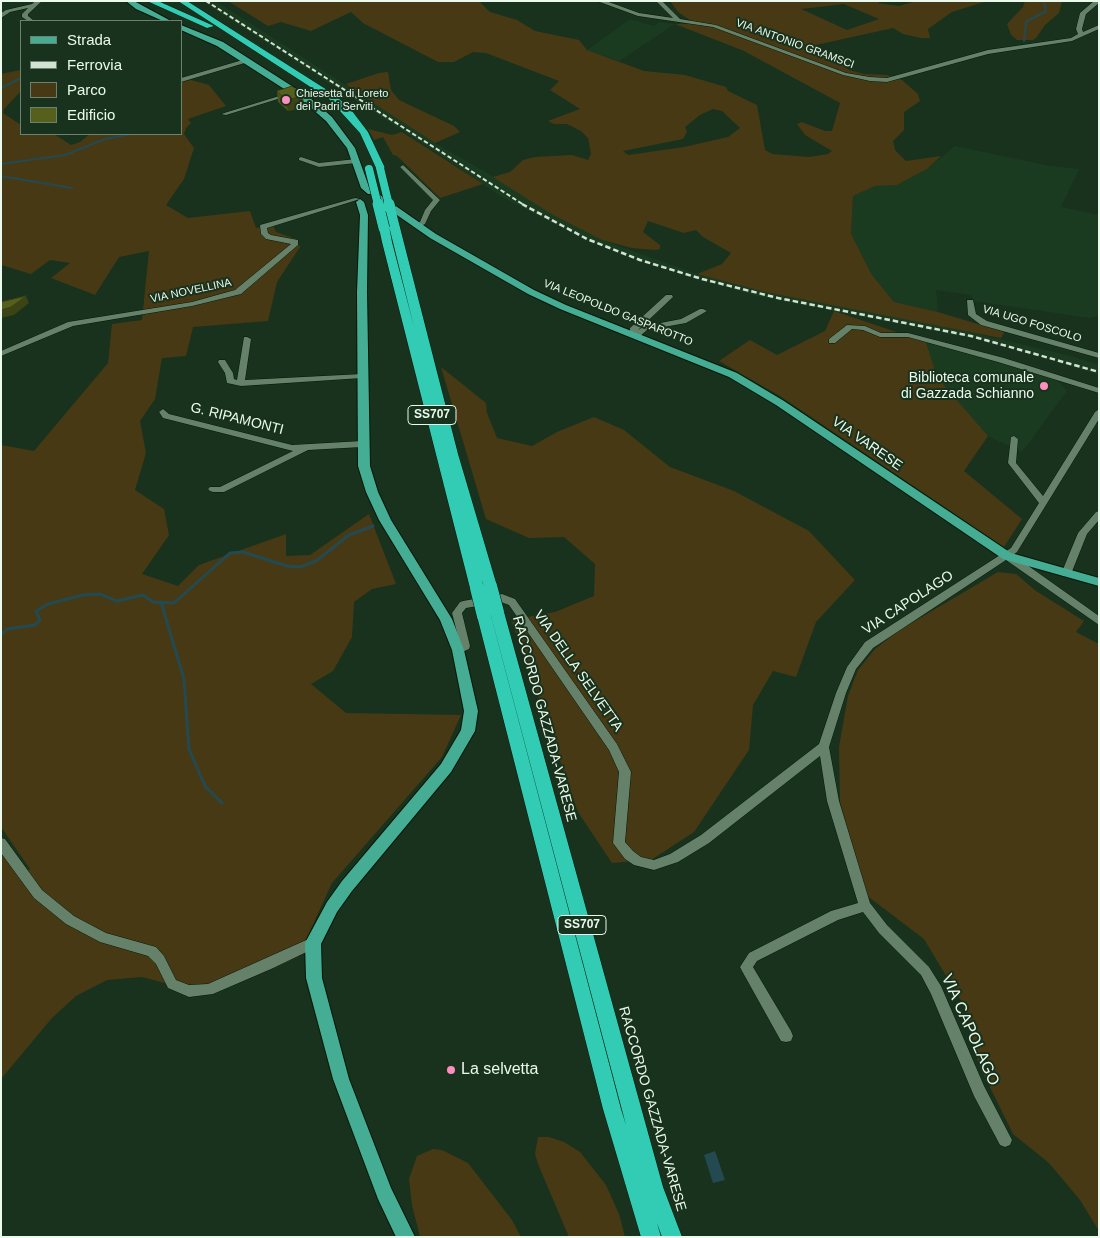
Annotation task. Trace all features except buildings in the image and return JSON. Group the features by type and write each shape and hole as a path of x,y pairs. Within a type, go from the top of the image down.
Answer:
{"highway":[{"name":"RACCORDO GAZZADA-VARESE","path":"151,1 233,34 316,87 349,113 370,142 380,168 391,208 393,242 483,587 653,1187 672,1237"},
{"name":"RACCORDO GAZZADA-VARESE","path":"182,1 216,26"},
{"path":"170,2 182,14 216,26"},
{"name":"RACCORDO GAZZADA-VARESE","path":"369,169 384,228 393,242"},
{"name":"RACCORDO GAZZADA-VARESE","path":"384,228 391,208"},
{"name":"RACCORDO GAZZADA-VARESE","path":"491,614 612,1109 651,1237"}],"main road":[{"path":"129,1 138,8 166,20"},
{"path":"182,27 220,44 297,93 329,119 351,148 367,197 364,215 362,376 362,444 364,466 372,492 385,520 446,619 458,650 465,676 470,711 468,731 459,748 446,768 347,886 332,907 313,943 314,978 341,1078 384,1193 406,1237"},
{"name":"VIA LEOPOLDO GASPAROTTO","path":"367,197 391,208 464,255 531,292 560,306 706,362"},
{"name":"VIA VARESE","path":"706,362 733,375 780,403 1006,556 1099,582"}],"street":[{"name":"VIA ANTONIO GRAMSCI","path":"600,1 638,14 725,29 845,74 887,80 988,52 1072,39 1099,27"},
{"path":"659,1 679,21"},
{"path":"1081,35 1079,29 1086,10 1098,1"},
{"path":"1,16 8,11 37,3"},
{"path":"30,20 25,17 25,14 37,3"},
{"path":"1081,24 1090,31"},
{"path":"182,80 246,61"},
{"path":"224,114 297,93"},
{"path":"301,159 319,165 356,161"},
{"path":"403,167 437,200 428,210 423,223 418,226"},
{"name":"VIA NOVELLINA","path":"1,354 71,324 192,304 238,292 294,245 295,242 292,241 269,237 265,234 263,227 367,197"},
{"path":"633,334 669,297"},
{"name":"VIA UGO FOSCOLO","path":"970,302 972,315 984,324 1099,356"},
{"path":"633,334 645,328 683,321 703,311"},
{"path":"832,341 850,327 864,328 880,335 908,336 944,343 1099,391"},
{"path":"241,383 247,339"},
{"path":"222,362 229,373 230,381 241,383 362,376"},
{"name":"G. RIPAMONTI","path":"163,412 166,416 292,448 362,444"},
{"name":"VIA CAPOLAGO","path":"1004,1140 979,1091 936,990 925,971 883,930 866,906 833,801 824,747 841,693 852,667 869,645 1014,550 1099,412"},
{"path":"1014,439 1012,463 1043,502"},
{"name":"G. RIPAMONTI","path":"214,489 221,490 307,448"},
{"path":"1066,574 1083,533 1099,514"},
{"path":"1006,556 1099,621"},
{"name":"VIA DELLA SELVETTA","path":"458,650 465,646 457,613 463,606 502,598 512,602 613,747 625,772 619,843 628,855 638,861 654,865 674,858 706,839 824,747"},
{"path":"1,843 38,894 70,920 104,938 152,951 160,960 172,984 189,991 208,990 313,943"},
{"path":"786,1036 746,967 753,958 827,920 866,906"}],"shaded area":[{"path":"202,1 216,1 435,143 503,182 553,215 602,240 697,274 765,292 945,326 1071,356 1099,365 1099,375 976,339 757,296 633,259 578,236 500,196 451,162"},
{"path":"630,19 654,26 659,22 675,24 619,61 587,50"},
{"path":"955,146 1050,166 1079,169 1061,207 1099,215 1099,316 1090,318 974,301 971,295 936,290 938,312 894,302 872,275 851,234 853,195 875,186 897,185 927,169"},
{"path":"926,342 1056,379 1067,391 1022,452 988,436 937,377"}],"green space":[{"path":"228,1 479,1 490,12 517,20 535,31 579,40 587,50 644,71 685,75 726,87 728,91 757,105 765,150 772,154 809,157 828,154 832,151 805,135 797,124 802,122 825,131 832,131 840,103 744,51 675,24 696,24 678,12 670,1 881,1 878,3 899,6 916,1 1002,1 984,2 952,12 928,29 930,38 903,34 893,28 816,45 849,70 864,74 887,75 902,80 918,94 920,101 904,112 904,130 893,141 895,150 906,161 941,156 927,169 897,185 875,186 853,196 851,234 872,275 894,302 938,312 1004,332 1001,338 765,292 697,274 722,264 731,253 703,237 696,230 684,233 648,221 643,232 660,245 660,249 655,250 632,248 602,240 553,215 493,177 510,172 523,160 535,157 572,155 588,160 591,154 588,138 581,131 567,124 554,124 548,121 580,109 550,90 559,81 486,53 473,52 454,62 438,62 363,23 351,12 311,31 281,22 268,26","holes":["844,4 879,19 847,30 801,9","713,109 722,111 740,128 728,137 684,147 628,155 623,151 683,139 687,132 685,127 700,115"]},
{"path":"1025,1 1062,1 1059,13 1045,25 1036,38 1033,40 1017,40 1011,35 1007,24 1023,7"},
{"path":"20,70 20,92 4,109 3,113 20,124 20,135 56,135 71,145 80,142 89,135 182,135 182,82 191,80 209,85 226,106 188,119 191,123 186,128 184,134 194,148 184,179 166,205 188,218 250,211 256,228 272,223 276,232 296,239 300,247 277,282 268,321 193,327 186,356 162,358 155,399 140,421 146,453 135,490 164,509 169,535 142,574 178,586 199,565 286,534 286,556 310,555 369,514 396,584 372,589 354,602 352,637 333,671 311,684 346,713 461,715 442,757 332,883 298,957 275,968 202,993 142,977 107,980 76,996 52,1018 1,1079 1,853 18,876 30,869 1,827 1,445 34,451 108,363 112,324 142,320 149,251 119,257 95,295 51,278 70,263 50,260 31,274 1,265 1,74"},
{"path":"388,72 391,90 399,100 454,126 460,132 435,143 346,84 379,73"},
{"path":"368,129 392,135 402,132 483,184 440,198 397,156 393,155 383,137 374,140"},
{"path":"834,311 926,342 937,377 988,436 964,471 1022,519 1004,547 780,396 719,361 750,340 777,355 825,331"},
{"path":"441,367 486,403 487,413 497,438 532,446 557,432 594,417 624,430 670,467 734,491 809,531 855,580 816,622 796,677 773,671 753,705 749,750 694,832 651,860 612,863 578,812 511,620 555,612 594,596 595,564 564,537 529,538 486,519"},
{"path":"998,572 1016,574 1036,591 1084,621 1076,632 1099,644 1099,1231 1080,1200 1049,1163 1013,1134 979,1065 963,1004 924,939 866,895 840,802 839,747 848,696 858,670 875,649 898,631"},
{"path":"538,1137 549,1137 564,1142 580,1152 606,1185 619,1214 625,1237 569,1237 538,1164 535,1154"},
{"path":"433,1149 442,1150 468,1163 512,1220 521,1237 420,1237 412,1205 409,1179 417,1156"}],"water":[{"path":"715,1151 725,1180 713,1183 704,1155"}],"waterway":[{"path":"1024,41 1026,22 1046,11 1044,1"},
{"path":"1,88 20,78"},
{"path":"1,164 65,155 105,139 127,135"},
{"path":"1,176 72,188"},
{"path":"161,602 174,603 230,553 243,552 287,566 300,567 316,561 349,535 373,526"},
{"path":"1,635 7,629 35,625 40,620 36,611 48,604 83,595 100,594 117,601 143,595 153,602 161,602"},
{"path":"161,602 184,679 189,749 205,786 222,803"}],"railway":[{"path":"206,1 524,205"},
{"path":"522,204 587,239 640,260 702,279 778,298 971,336 1099,372"}],"place":[{"name":"Chiesetta di Loreto dei Padri Serviti","path":"286,100"},
{"name":"Biblioteca comunale di Gazzada Schianno","path":"1044,386"},
{"name":"La selvetta","path":"451,1070"}]}
